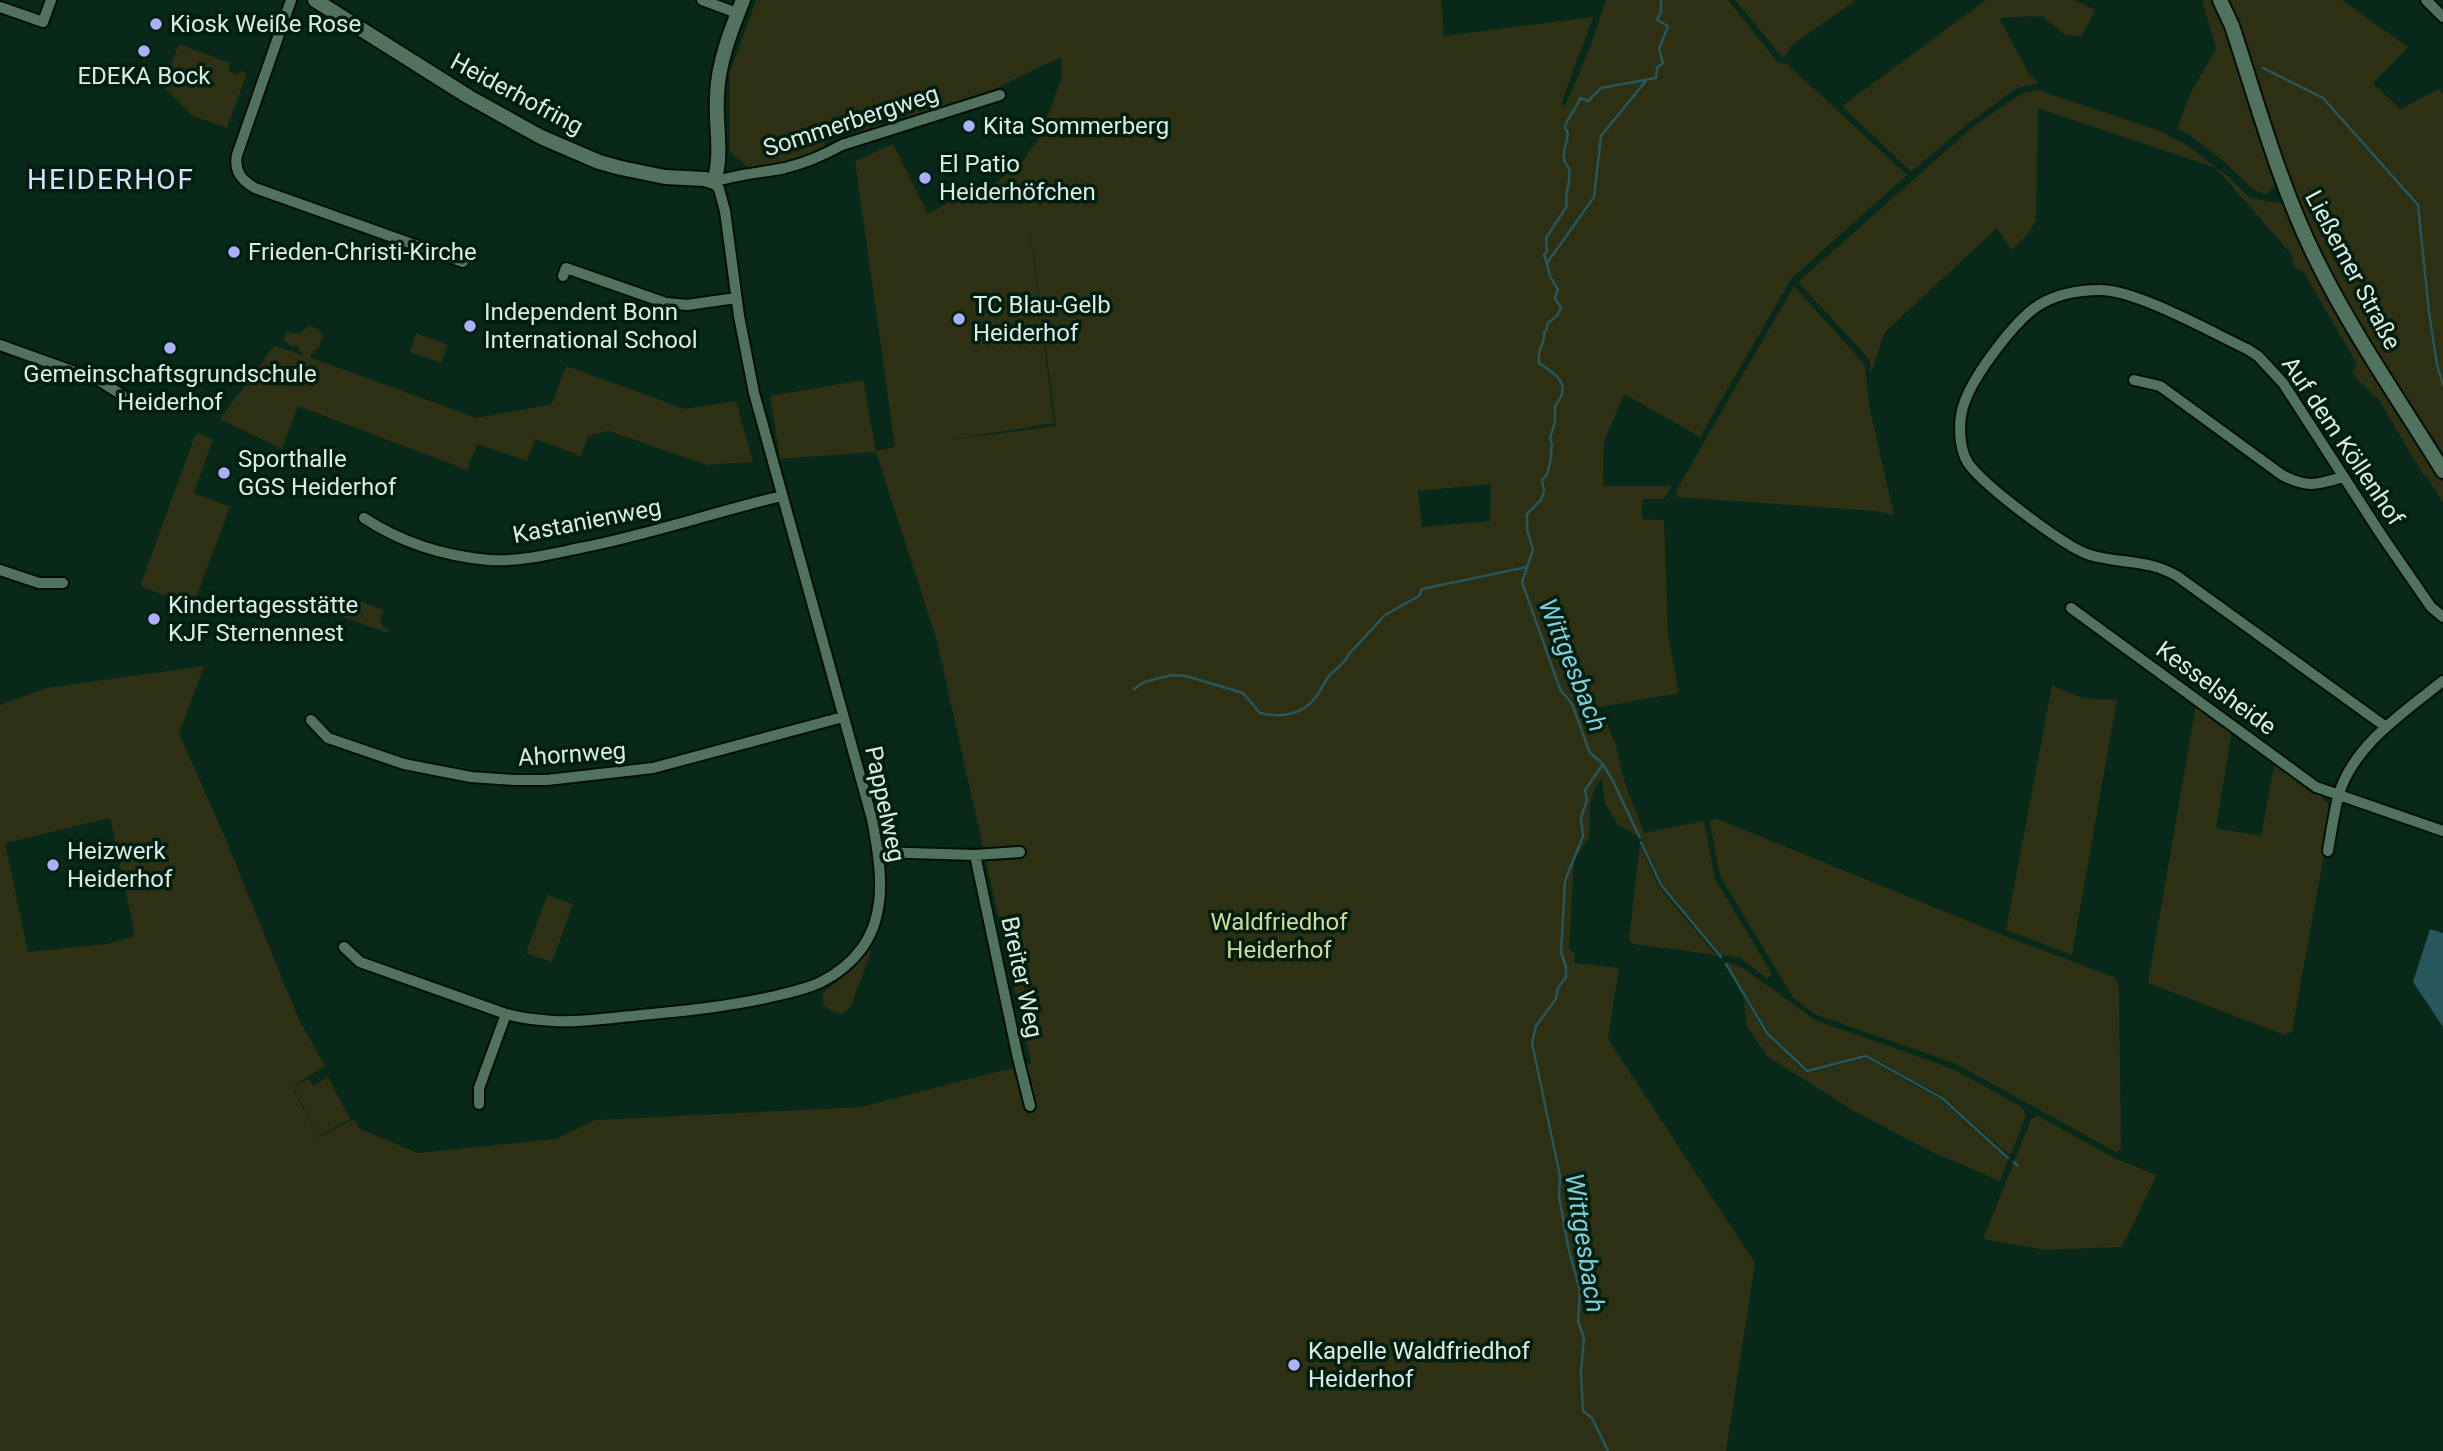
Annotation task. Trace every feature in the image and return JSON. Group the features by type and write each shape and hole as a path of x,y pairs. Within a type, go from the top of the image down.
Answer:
{"street":[{"path":"0,7 43,22 51,0"},
{"path":"291,0 237,155 240,176 255,188 463,262"},
{"name":"Heiderhofring","path":"315,0 469,97 541,137 621,168 665,177 705,179 714,183"},
{"path":"702,0 740,7 720,70 717,93 720,159 714,183"},
{"name":"Ließemer Straße","path":"2220,0 2232,26 2287,193 2316,259 2347,318 2443,471"},
{"path":"2426,0 2443,17"},
{"name":"Sommerbergweg","path":"714,183 730,177 786,168 821,157 854,141 1000,95"},
{"name":"Pappelweg","path":"344,947 360,962 506,1014 572,1022 686,1011 753,1001 805,989 842,969 862,948 874,924 880,887 878,852 872,819 754,393 736,298 725,211 719,189 714,183"},
{"path":"563,276 566,268 666,303 687,305 736,298"},
{"name":"Auf dem Köllenhof","path":"2386,727 2177,576 2155,565 2089,555 2074,548 1988,485 1968,462 1960,423 1964,403 1973,383 2030,312 2068,293 2102,289 2119,291 2258,356 2283,383 2431,607 2443,617"},
{"path":"0,345 100,381 122,395"},
{"path":"2134,380 2160,386 2282,475 2300,484 2317,485 2343,477"},
{"name":"Kastanienweg","path":"364,518 388,534 429,549 490,560 559,553 625,539 782,496"},
{"path":"0,569 39,583 63,583"},
{"name":"Kesselsheide","path":"2071,608 2316,788 2443,831"},
{"path":"2328,851 2339,796 2346,776 2357,759 2386,727 2443,681"},
{"name":"Ahornweg","path":"311,720 328,738 404,764 471,777 525,780 653,768 830,723 843,717"},
{"path":"878,852 975,855 1020,852"},
{"name":"Breiter Weg","path":"975,855 1030,1106"},
{"path":"479,1104 479,1088 506,1014"}],"green space":[{"name":"Waldfriedhof Heiderhof","path":"756,0 1441,0 1444,36 1593,17 1561,104 1565,106 1591,45 1606,0 1728,0 1778,63 1786,63 1907,175 1791,279 1700,437 1624,394 1604,442 1603,486 1672,486 1664,499 1642,499 1642,519 1664,520 1668,636 1679,693 1589,709 1608,726 1644,833 1704,821 1715,879 1772,974 1767,979 1741,958 1721,955 1662,885 1640,835 1618,825 1605,803 1602,779 1595,787 1590,805 1589,837 1574,861 1569,949 1575,953 1574,963 1619,968 1608,1039 1755,1263 1726,1451 0,1451 0,705 46,688 204,666 179,734 221,828 299,1020 325,1066 292,1087 318,1137 354,1119 360,1129 418,1153 555,1139 595,1120 861,1107 1031,1063 937,641 876,452 780,459 770,396 863,380 876,451 895,447 855,161 893,144 928,214 972,189 983,193 1022,162 1039,138 1062,77 1061,57 970,101 890,121 862,132 838,133 825,144 823,153 750,169 730,152 730,72","holes":["1027,207 1056,426 949,440 1054,423","1491,484 1490,521 1422,527 1418,491","110,818 135,936 107,944 28,952 5,843"]},
{"path":"1735,0 1856,0 1791,46 1782,57"},
{"path":"1986,0 2074,0 2095,10 2082,36 2065,35 2042,16 1999,18 2029,74 2039,83 2017,88 1970,122 1911,172 1842,106"},
{"path":"2202,0 2213,0 2222,21 2275,179 2274,187 2267,194 2254,189 2208,149 2177,129 2190,94 2216,49"},
{"path":"2226,0 2342,0 2408,47 2373,83 2400,109 2439,89 2443,94 2443,460 2338,290 2321,255 2276,147"},
{"path":"179,44 230,63 228,71 238,75 240,71 247,73 227,128 193,116 163,86"},
{"path":"2038,90 2160,131 2185,144 2229,177 2250,198 2283,204 2313,270 2443,482 2443,503 2379,400 2352,371 2357,364 2303,271 2295,268 2291,254 2216,168 2038,108 2036,220 2029,233 2011,250 1997,228 1884,333 1871,374 1870,360 1798,282 1975,125 2021,94"},
{"path":"1794,286 1865,365 1869,405 1894,515 1876,511 1676,497 1677,489"},
{"path":"309,326 318,329 323,336 319,347 309,357 477,418 552,404 566,366 685,409 736,401 753,462 707,465 609,431 588,436 581,456 535,439 527,461 477,444 467,470 298,406 282,449 220,419 274,346 303,355 296,345 291,346 283,339 286,332 298,334"},
{"path":"416,333 448,345 441,363 410,352"},
{"path":"196,433 213,439 194,493 230,507 193,606 140,586"},
{"path":"342,595 384,610 380,621 383,623 382,627 389,630 388,633 335,614"},
{"path":"2052,685 2083,698 2117,699 2072,955 2006,930"},
{"path":"2196,705 2232,731 2216,828 2261,836 2275,761 2316,791 2328,805 2330,812 2292,1031 2285,1035 2148,983"},
{"path":"1715,818 2010,938 2114,977 2119,986 2121,1149 2116,1152 1954,1063 1817,1015 1794,999 1720,876 1710,822"},
{"path":"1640,844 1659,887 1716,955 1633,944 1629,939"},
{"path":"547,895 573,904 552,962 526,953"},
{"path":"868,950 871,952 850,1008 841,1014 832,1012 824,1005 823,993 852,969"},
{"path":"1726,962 1743,968 1815,1020 1953,1069 2022,1107 2026,1116 2010,1156 1942,1096 1867,1055 1805,1068 1768,1031"},
{"path":"1743,997 1765,1033 1806,1073 1866,1058 1940,1099 2008,1160 2000,1181 1932,1152 1854,1111 1767,1056 1747,1026"},
{"path":"328,1077 350,1119 318,1136 293,1087 309,1079 313,1086"},
{"path":"2038,1116 2114,1158 2157,1175 2122,1247 2045,1250 1983,1239 2031,1119"}],"water":[{"path":"2430,929 2443,933 2443,1027 2413,982"}],"waterway":[{"name":"Wittgesbach","path":"1608,1451 1592,1418 1583,1411 1581,1372 1584,1338 1578,1321 1580,1290 1569,1251 1559,1196 1560,1176 1532,1043 1536,1026 1556,999 1558,988 1566,977 1561,952 1565,881 1583,836 1581,818 1587,800 1585,790 1603,764 1590,753 1572,704 1560,689 1522,582 1533,550 1527,529 1527,514 1541,500 1544,491 1542,480 1550,463 1550,438 1555,422 1555,406 1562,392 1557,376 1539,363 1539,357 1548,323 1557,316 1561,308 1555,298 1558,289 1550,277 1544,254 1547,252 1546,238 1567,206 1570,173 1564,161 1568,134 1565,127 1580,98 1588,101 1601,88 1656,78 1657,68 1663,63 1659,49 1668,26 1657,20 1661,12 1661,0"},
{"path":"2263,68 2323,98 2418,205 2429,312 2437,365 2443,385"},
{"name":"Wittgesbach","path":"1547,263 1594,197 1601,136 1645,82"},
{"path":"1134,689 1144,682 1172,675 1186,676 1243,693 1260,713 1275,715 1297,712 1310,704 1328,677 1385,615 1419,596 1422,589 1527,567"},
{"path":"1603,764 1640,838"},
{"path":"1641,842 1661,885 1721,957"},
{"path":"1726,964 1767,1033 1807,1071 1866,1056 1942,1098 2008,1158"},
{"path":"2014,1162 2018,1166"}],"place":[{"name":"Kiosk Weiße Rose","path":"156,24"},
{"name":"EDEKA Bock","path":"144,51"},
{"name":"Kita Sommerberg","path":"969,126"},
{"name":"El Patio Heiderhöfchen","path":"925,178"},
{"name":"Frieden-Christi-Kirche","path":"234,252"},
{"name":"TC Blau-Gelb Heiderhof","path":"959,319"},
{"name":"Independent Bonn International School","path":"470,326"},
{"name":"Gemeinschaftsgrundschule Heiderhof","path":"170,348"},
{"name":"Sporthalle GGS Heiderhof","path":"224,473"},
{"name":"Kindertagesstätte KJF Sternennest","path":"154,619"},
{"name":"Heizwerk Heiderhof","path":"53,865"},
{"name":"Kapelle Waldfriedhof Heiderhof","path":"1294,1365"}],"district":[{"name":"HEIDERHOF","path":"111,179"}]}
